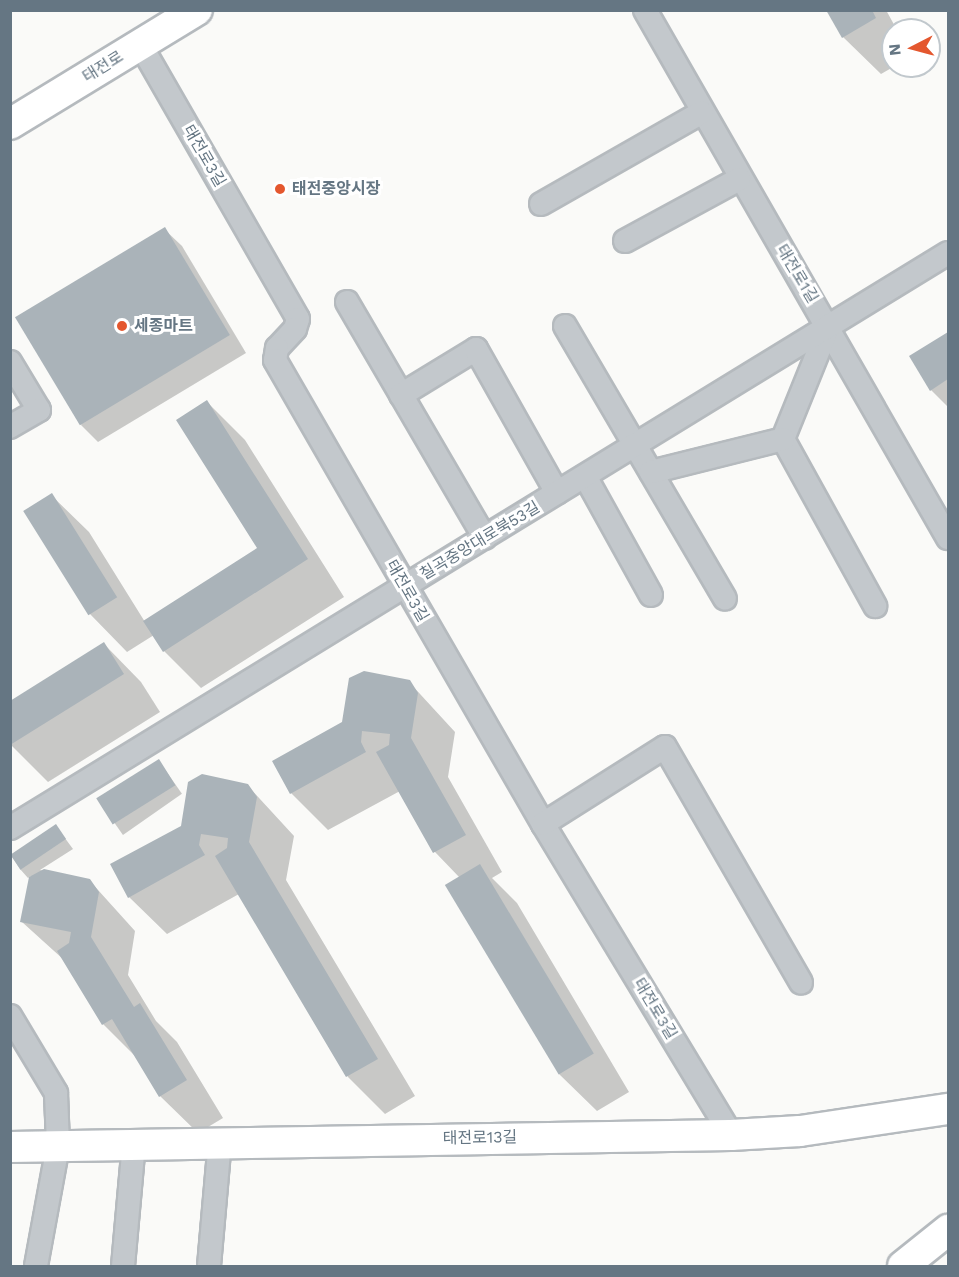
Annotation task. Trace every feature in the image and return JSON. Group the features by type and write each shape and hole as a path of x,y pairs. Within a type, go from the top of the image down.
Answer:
{"main road":[{"name":"태전로","path":"10,124 197,10"},
{"name":"태전로13길","path":"10,1147 220,1141 731,1135 800,1131 948,1109"},
{"path":"903,1266 948,1230"}],"street":[{"name":"태전로1길","path":"645,10 739,179 829,326 948,538"},
{"name":"태전로3길","path":"140,44 298,319 295,329 277,348 275,360 404,587 543,824 731,1135"},
{"path":"541,204 702,112"},
{"path":"625,241 739,179"},
{"name":"칠곡중앙대로북53길","path":"10,828 948,253"},
{"path":"347,302 485,538"},
{"path":"565,326 725,598"},
{"path":"783,438 829,326"},
{"path":"401,395 476,350 557,493"},
{"path":"10,362 39,410 10,428"},
{"path":"651,472 783,438"},
{"path":"783,438 875,606"},
{"path":"585,476 651,595"},
{"path":"543,824 665,747 801,983"},
{"path":"10,1016 56,1093 58,1146 36,1266"},
{"path":"209,1266 220,1141"},
{"path":"123,1266 134,1143"}],"building":[{"path":"826,10 872,10 876,18 842,38"},
{"name":"세종마트","path":"165,227 230,335 80,425 15,317"},
{"path":"948,332 948,379 930,391 909,356"},
{"path":"207,400 308,559 163,652 143,621 257,548 176,420"},
{"path":"52,493 117,597 88,615 23,511"},
{"path":"104,642 124,674 10,745 10,701"},
{"path":"364,671 410,680 418,693 411,738 466,835 433,853 376,752 389,745 390,734 362,731 361,742 366,752 290,794 272,761 342,722 349,678"},
{"path":"159,759 175,785 113,825 96,798"},
{"path":"202,774 248,784 257,797 249,842 378,1059 346,1077 215,856 227,848 228,838 201,834 199,845 205,855 128,898 110,864 181,826 188,782"},
{"path":"56,824 66,839 20,870 10,855"},
{"path":"480,864 594,1053 559,1075 445,885"},
{"path":"44,869 90,879 99,892 91,937 134,1007 140,1003 187,1080 159,1097 112,1019 102,1025 57,951 69,943 71,932 20,922 29,877"}],"place":[{"name":"태전중앙시장","path":"280,189"},
{"name":"세종마트","path":"122,326"}]}
